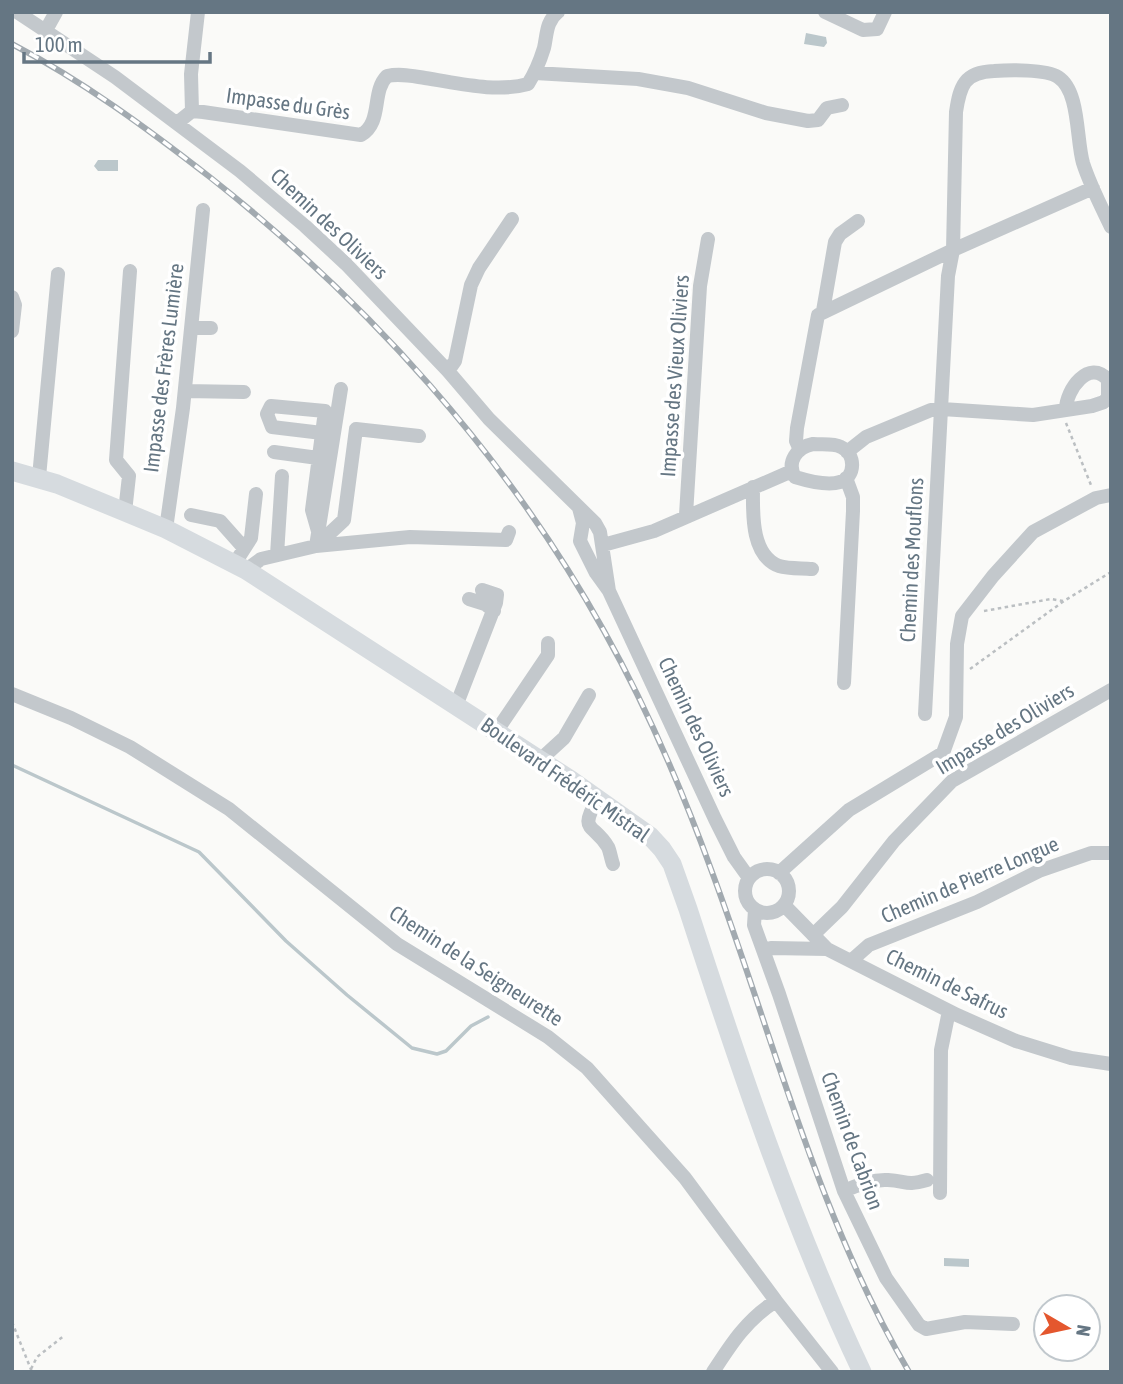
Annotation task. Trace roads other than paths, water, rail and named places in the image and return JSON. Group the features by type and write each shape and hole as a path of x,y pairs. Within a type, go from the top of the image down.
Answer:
{"main road":[{"name":"Boulevard Frédéric Mistral","path":"12,471 39,477 242,560 456,706 598,798 650,836 672,864 785,1192 836,1318 862,1372"}],"street":[{"name":"Chemin des Oliviers","path":"17,12 115,76 177,123 240,171 338,256 448,371 489,419 595,523 603,545 609,591"},
{"path":"46,30 56,12"},
{"path":"177,123 192,111 191,74 198,12"},
{"path":"825,12 863,30 877,29 884,12"},
{"path":"555,13 549,24 535,73 638,79 688,88 766,113 808,121 818,120 827,108 842,106"},
{"name":"Chemin des Mouflons","path":"925,714 948,276 953,250 956,112 959,90 968,79 982,72 1045,73 1057,76 1064,83 1071,93 1082,160 1111,227"},
{"name":"Impasse du Grès","path":"192,111 361,135 371,127 380,86 387,76 405,74 477,86 514,88 528,84 535,73"},
{"path":"800,450 796,441 796,428 818,315 953,250 1093,188"},
{"name":"Impasse des Frères Lumière","path":"166,529 185,391 203,211"},
{"path":"448,371 455,361 471,285 479,268 512,219"},
{"path":"823,311 835,242 840,234 858,221"},
{"name":"Impasse des Vieux Oliviers","path":"686,515 700,286 708,239"},
{"path":"125,512 129,476 116,460 130,271"},
{"path":"39,477 58,274"},
{"path":"12,296 15,305 12,331"},
{"path":"192,328 211,328"},
{"path":"316,546 341,388"},
{"path":"185,391 244,392"},
{"path":"847,452 866,437 931,410 1033,415 1064,410"},
{"path":"316,546 344,520 356,429 419,436"},
{"path":"318,531 312,510 322,433"},
{"path":"813,444 834,445 845,448 847,452 853,465 851,474 843,481 834,483 805,480 795,477 792,471 792,462 800,450 813,444"},
{"path":"274,453 318,458"},
{"path":"603,545 654,531 792,471"},
{"path":"277,555 282,476"},
{"path":"844,683 853,511 853,497 846,478"},
{"path":"753,487 753,526 760,545 772,562 782,567 812,569"},
{"path":"242,560 251,538 256,494"},
{"path":"779,873 849,810 943,753 956,717 962,616 993,576 1033,532 1103,496"},
{"name":"Chemin des Oliviers","path":"578,506 583,523 580,541 596,573 609,591 734,857 749,878"},
{"path":"191,514 220,521 242,560"},
{"path":"242,560 261,559 316,546 410,537 506,540 509,532"},
{"path":"456,706 494,611 497,595 475,594"},
{"path":"496,732 548,655 548,643"},
{"name":"Impasse des Oliviers","path":"813,935 842,907 894,841 952,781 1111,690"},
{"name":"Chemin de la Seigneurette","path":"12,694 71,718 130,747 218,802 397,944 557,1045 587,1068 685,1178 831,1372"},
{"path":"540,760 564,738 589,695"},
{"path":"598,798 587,818 589,827 608,847 613,864"},
{"name":"Chemin de Pierre Longue","path":"852,960 869,946 977,902 1039,871 1091,853 1111,853"},
{"path":"763,869 779,873 788,888 784,905 773,912 755,910 745,895 749,878 763,869"},
{"name":"Chemin de Safrus","path":"784,905 827,949 948,1011 1016,1041 1071,1058 1111,1064"},
{"name":"Chemin de Cabrion","path":"755,910 754,925 844,1191 886,1278 919,1325 926,1329 965,1322 1013,1324"},
{"path":"763,950 827,949"},
{"path":"940,1193 941,1049 948,1011"},
{"path":"844,1191 887,1180 911,1185 927,1180"},
{"path":"713,1372 737,1335 761,1310 776,1301"}],"waterway":[{"path":"12,765 199,852 286,941 412,1048 437,1054 446,1051 471,1026 488,1017"}],"railway":[{"path":"12,44 90,90 139,124 211,178 325,276 430,385 524,504 566,566 635,689 689,810 823,1190 877,1313 909,1372"}]}
